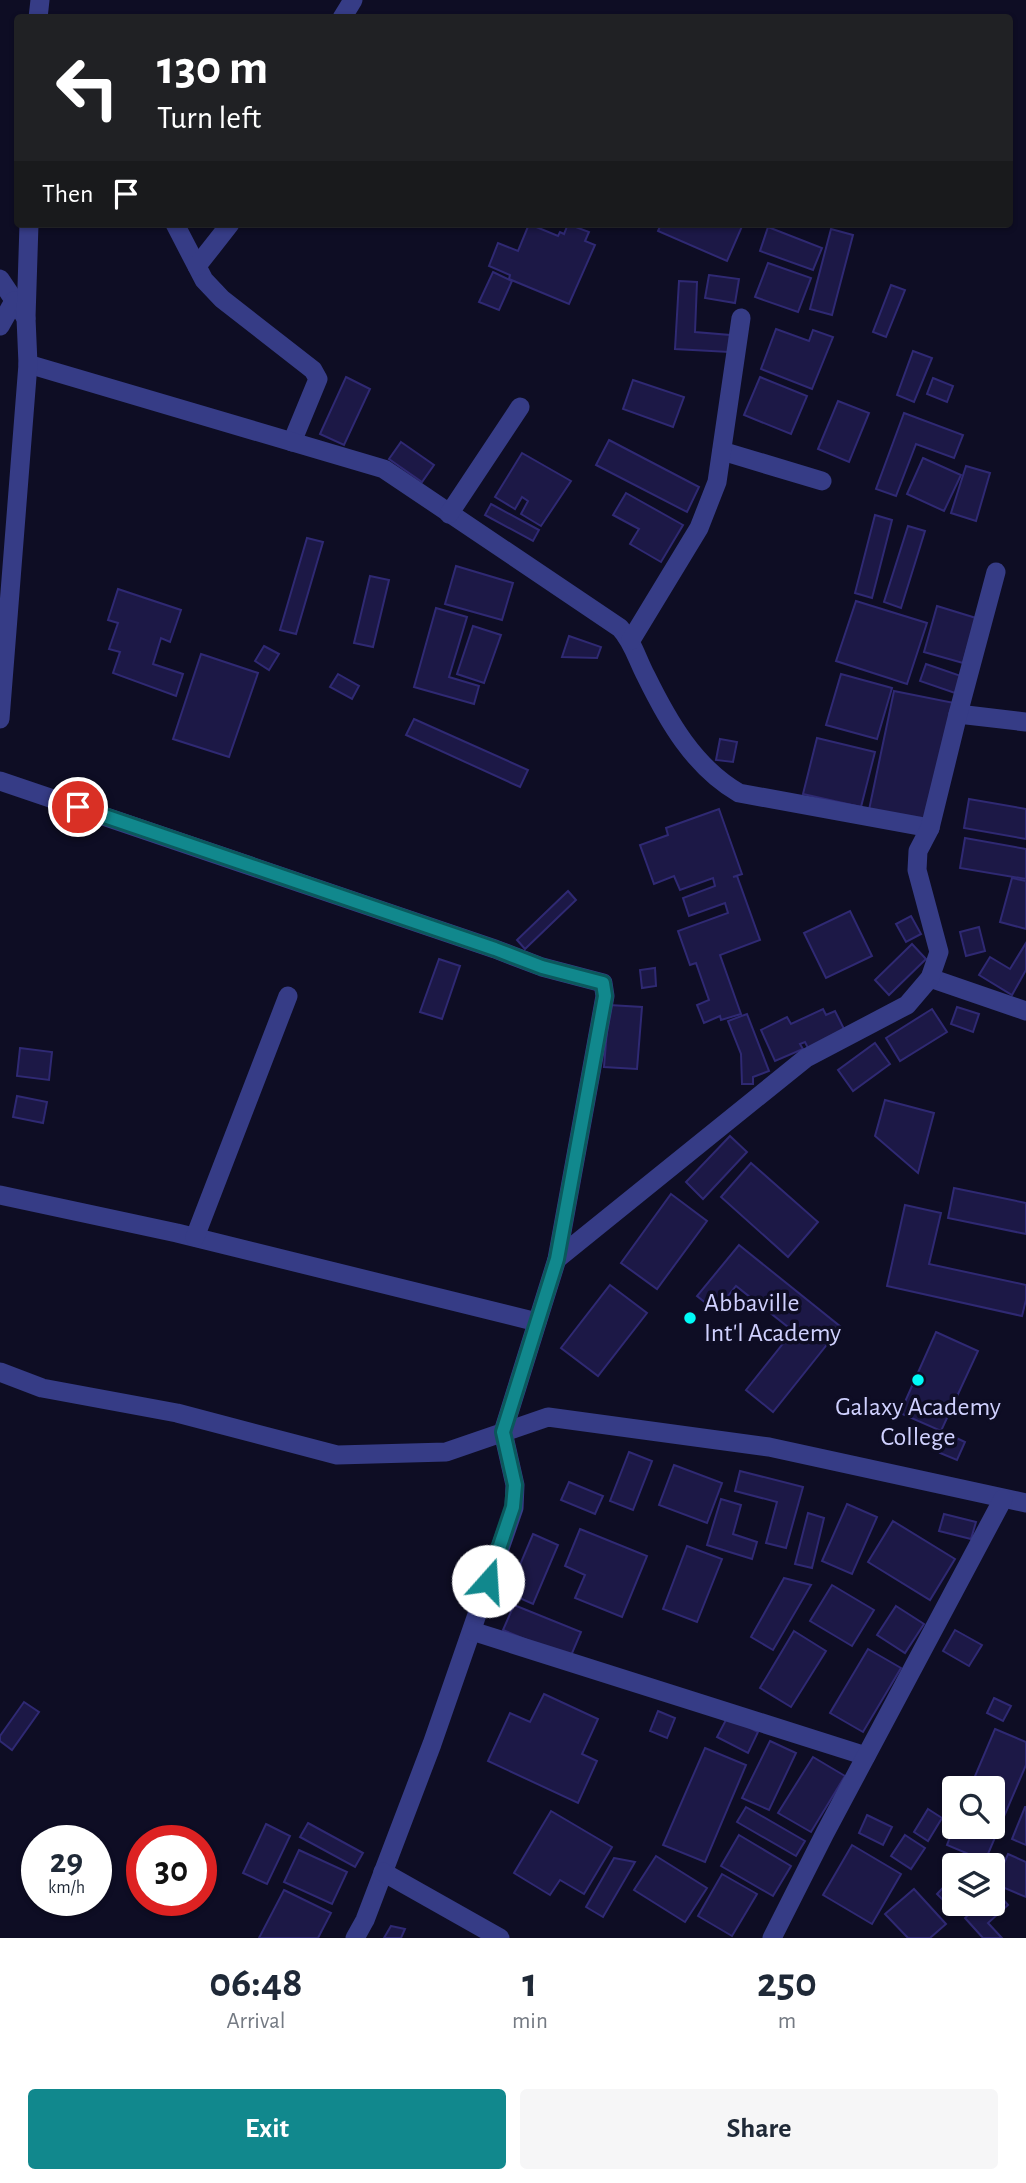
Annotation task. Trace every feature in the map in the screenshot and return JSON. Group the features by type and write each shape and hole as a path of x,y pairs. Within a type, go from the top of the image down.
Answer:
{"street":[{"path":"0,719 28,364 26,318 29,228"},
{"path":"177,228 204,280 222,299 313,370 318,379 292,442"},
{"path":"197,266 227,228"},
{"path":"0,279 26,318"},
{"path":"0,326 14,301"},
{"path":"631,640 699,528 717,482 741,318"},
{"path":"28,364 384,469 620,628 631,640 636,656 662,707 696,759 719,781 739,793 930,828"},
{"path":"449,514 520,407"},
{"path":"722,452 822,481"},
{"path":"557,1259 806,1058 906,1005 930,978 939,952 917,870 919,851 930,828 996,572"},
{"path":"958,714 1026,722"},
{"path":"0,781 542,967 603,983 605,996 557,1259 503,1432 515,1485 513,1507 432,1744 365,1920 355,1938"},
{"path":"930,978 1026,1011"},
{"path":"195,1237 288,996"},
{"path":"0,1195 195,1237 537,1322"},
{"path":"0,1372 42,1388 177,1413 337,1455 446,1452 548,1416 769,1447 1026,1503"},
{"path":"772,1938 1003,1499"},
{"path":"472,1631 866,1756"},
{"path":"383,1872 500,1938"}],"building":[{"path":"527,228 539,228 558,236 560,232 564,234 566,228 578,228 589,232 585,241 595,245 569,304 509,279 510,275 489,266 498,243 518,251"},
{"path":"659,228 741,228 727,261 658,231"},
{"path":"768,228 822,248 813,270 760,251"},
{"path":"831,229 853,235 832,315 810,309"},
{"path":"768,263 811,278 798,312 755,297"},
{"path":"493,272 512,281 499,310 479,302"},
{"path":"709,275 739,279 735,303 705,298"},
{"path":"679,281 697,282 695,332 730,335 729,352 675,349"},
{"path":"891,285 905,290 886,337 873,332"},
{"path":"776,329 809,341 813,330 833,337 812,389 761,369"},
{"path":"913,351 932,358 914,402 897,395"},
{"path":"346,377 370,389 344,445 320,434"},
{"path":"760,377 807,396 791,434 744,415"},
{"path":"933,378 953,386 947,402 927,394"},
{"path":"633,380 684,397 673,427 623,409"},
{"path":"838,401 869,413 849,462 818,449"},
{"path":"904,413 963,435 954,458 916,444 896,496 876,489"},
{"path":"609,440 699,487 687,512 596,465"},
{"path":"401,442 434,465 422,482 389,459"},
{"path":"522,453 571,481 541,526 521,514 528,501 522,497 515,509 495,497"},
{"path":"923,458 961,475 944,511 907,494"},
{"path":"966,466 990,473 976,521 951,513"},
{"path":"626,493 683,525 661,562 630,544 639,529 613,515"},
{"path":"491,504 539,530 533,541 485,515"},
{"path":"875,515 892,520 872,598 855,593"},
{"path":"908,526 925,531 901,608 884,602"},
{"path":"307,538 323,542 296,634 280,630"},
{"path":"456,566 513,583 502,620 445,604"},
{"path":"370,576 389,580 373,647 354,643"},
{"path":"118,589 181,610 170,642 161,638 153,664 183,674 176,696 113,673 120,652 109,649 118,623 108,620"},
{"path":"856,601 927,623 907,684 836,661"},
{"path":"937,606 976,618 963,663 924,652"},
{"path":"436,608 467,617 449,677 479,686 474,704 414,687"},
{"path":"473,626 501,635 484,683 457,674"},
{"path":"569,636 601,647 597,658 562,657"},
{"path":"264,646 279,654 269,670 255,661"},
{"path":"201,654 258,673 229,757 173,739"},
{"path":"926,664 961,676 955,693 920,681"},
{"path":"338,674 359,686 352,699 330,687"},
{"path":"841,674 892,688 877,739 826,725"},
{"path":"894,691 954,703 929,822 869,810"},
{"path":"414,719 528,770 520,787 406,735"},
{"path":"817,738 875,752 861,807 803,794"},
{"path":"720,739 737,742 733,762 716,760"},
{"path":"969,799 1026,809 1026,839 964,828"},
{"path":"719,809 742,874 733,877 737,876 760,940 720,955 741,1014 721,1020 720,1016 704,1023 697,1005 709,1000 696,963 690,965 678,931 728,913 725,903 689,916 683,898 715,886 713,878 680,890 674,876 654,884 640,845 668,835 666,828"},
{"path":"965,838 1026,849 1026,879 960,868"},
{"path":"1012,878 1026,881 1026,929 1000,922"},
{"path":"568,891 576,900 525,949 517,940"},
{"path":"850,911 872,956 826,978 804,933"},
{"path":"911,916 921,934 906,942 896,924"},
{"path":"979,927 985,951 966,956 960,932"},
{"path":"1026,943 1026,970 1012,995 979,975 990,957 1010,969"},
{"path":"912,944 926,959 889,995 875,980"},
{"path":"439,959 460,966 442,1019 420,1012"},
{"path":"655,968 656,986 642,988 640,970"},
{"path":"609,1005 642,1007 637,1069 604,1067"},
{"path":"957,1007 979,1014 973,1032 951,1024"},
{"path":"823,1009 826,1015 835,1011 845,1031 808,1048 805,1042 800,1044 803,1049 775,1061 761,1030 787,1017 791,1024"},
{"path":"932,1009 947,1032 900,1061 886,1038"},
{"path":"747,1014 769,1071 753,1077 753,1084 742,1084 741,1054 728,1021"},
{"path":"875,1043 890,1064 853,1091 838,1070"},
{"path":"20,1048 52,1052 49,1080 17,1076"},
{"path":"17,1096 47,1102 43,1123 13,1117"},
{"path":"885,1100 934,1113 918,1173 875,1136"},
{"path":"730,1136 747,1152 703,1199 686,1182"},
{"path":"751,1163 818,1222 788,1257 721,1197"},
{"path":"954,1188 1026,1203 1026,1234 948,1218"},
{"path":"671,1194 707,1221 657,1289 621,1263"},
{"path":"905,1205 941,1213 929,1264 1026,1285 1022,1316 887,1286"},
{"path":"739,1245 841,1327 773,1412 746,1390 793,1331 736,1286 716,1311 697,1296"},
{"path":"610,1285 647,1313 598,1376 561,1348"},
{"path":"936,1332 978,1351 941,1431 900,1413"},
{"path":"948,1434 965,1442 957,1460 940,1453"},
{"path":"629,1452 652,1461 633,1510 610,1501"},
{"path":"674,1465 722,1483 707,1523 659,1505"},
{"path":"740,1471 803,1487 786,1548 766,1543 777,1502 735,1491"},
{"path":"569,1482 603,1496 595,1514 561,1500"},
{"path":"721,1499 741,1505 733,1534 757,1542 752,1559 707,1545"},
{"path":"847,1504 877,1517 852,1574 822,1561"},
{"path":"808,1513 824,1518 812,1568 795,1564"},
{"path":"944,1514 976,1522 971,1539 939,1531"},
{"path":"893,1521 955,1559 930,1600 868,1562"},
{"path":"580,1529 647,1556 622,1617 575,1598 585,1575 565,1566"},
{"path":"533,1534 558,1545 533,1604 508,1593"},
{"path":"687,1546 722,1559 697,1622 663,1609"},
{"path":"784,1578 811,1585 773,1650 751,1637"},
{"path":"832,1585 874,1610 852,1646 810,1621"},
{"path":"514,1605 581,1632 570,1658 503,1630"},
{"path":"896,1606 924,1624 905,1653 877,1635"},
{"path":"955,1630 982,1645 969,1666 943,1651"},
{"path":"794,1631 826,1651 791,1707 760,1688"},
{"path":"868,1649 901,1668 863,1732 830,1713"},
{"path":"544,1694 598,1719 582,1754 597,1761 578,1803 488,1761 510,1713 530,1722"},
{"path":"994,1698 1011,1706 1003,1721 987,1713"},
{"path":"24,1702 39,1712 12,1750 0,1741 0,1736"},
{"path":"658,1711 675,1718 667,1738 650,1731"},
{"path":"728,1716 758,1732 748,1753 717,1737"},
{"path":"995,1729 1026,1742 1026,1765 1005,1814 1005,1776 975,1776"},
{"path":"770,1741 796,1753 769,1810 742,1798"},
{"path":"705,1748 746,1765 705,1862 663,1845"},
{"path":"813,1757 845,1776 811,1832 778,1813"},
{"path":"746,1807 805,1841 796,1856 737,1822"},
{"path":"1026,1807 1026,1845 1012,1839"},
{"path":"928,1809 942,1818 928,1841 914,1832"},
{"path":"551,1811 612,1847 584,1894 560,1880 550,1895 514,1873"},
{"path":"867,1815 892,1827 883,1845 859,1833"},
{"path":"308,1823 363,1853 355,1867 300,1837"},
{"path":"266,1824 290,1836 267,1884 243,1873"},
{"path":"739,1835 791,1866 773,1896 721,1866"},
{"path":"905,1835 925,1848 911,1869 891,1856"},
{"path":"949,1839 994,1839 988,1853 966,1853 947,1845"},
{"path":"852,1845 901,1874 872,1924 823,1895"},
{"path":"299,1850 347,1872 332,1904 284,1882"},
{"path":"1008,1854 1026,1862 1026,1897 1005,1888 1005,1861"},
{"path":"656,1856 707,1888 685,1922 634,1890"},
{"path":"614,1858 635,1862 603,1917 586,1907"},
{"path":"722,1874 757,1894 732,1936 698,1916"},
{"path":"914,1889 946,1924 930,1938 908,1938 885,1914"},
{"path":"284,1890 331,1913 318,1938 259,1938"},
{"path":"996,1916 988,1923 1002,1938 983,1938 965,1918"},
{"path":"391,1926 405,1929 401,1938 384,1938"}],"place":[{"name":"Abbaville Int'l Academy","path":"690,1318"},
{"name":"Galaxy Academy College","path":"918,1380"}],"route":[{"path":"78,807 542,967 603,983 605,996 557,1259 503,1432 515,1485 513,1507 488,1581"}]}
